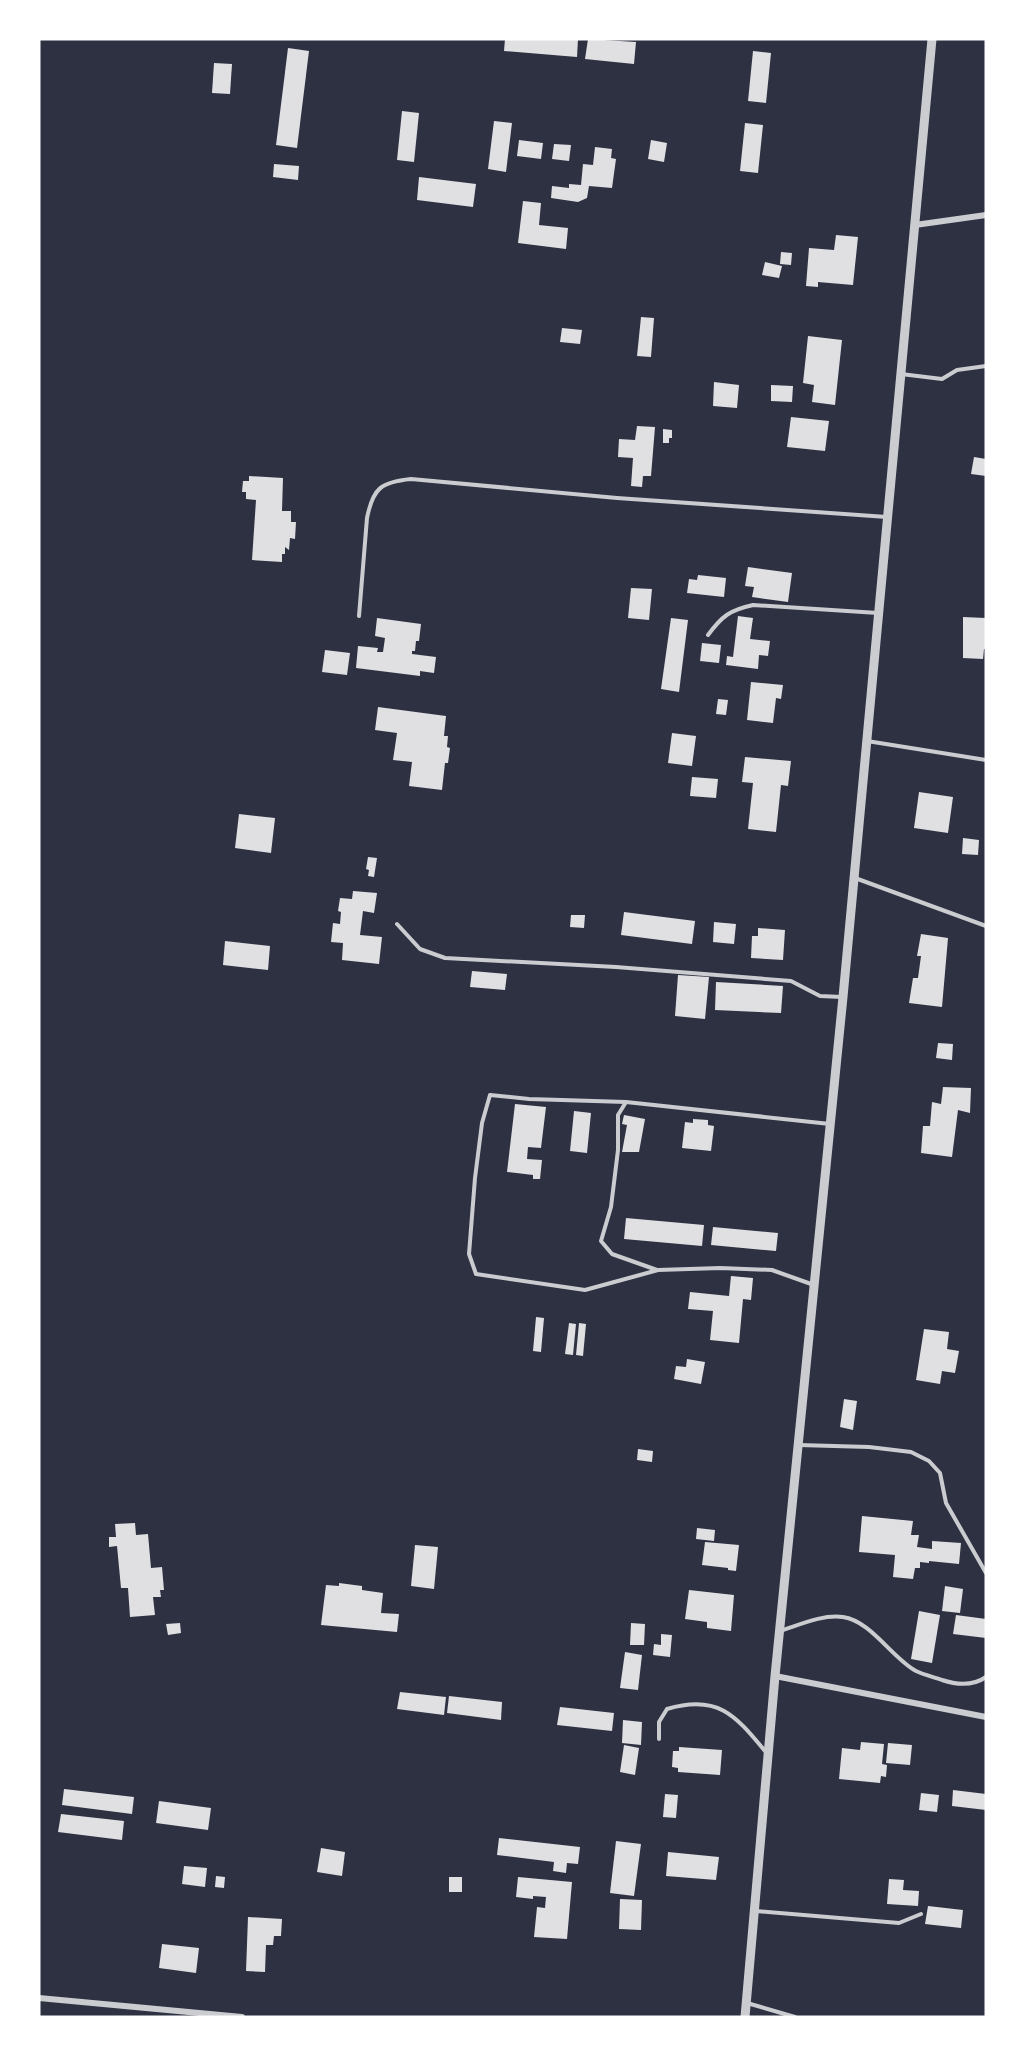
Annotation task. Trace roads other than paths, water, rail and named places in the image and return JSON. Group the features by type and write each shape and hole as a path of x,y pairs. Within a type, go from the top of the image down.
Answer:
{"street":[{"path":"745,2017 775,1676 843,998 932,39"},
{"path":"915,225 986,215"},
{"path":"775,1676 986,1717"},
{"path":"39,1998 242,2017"}],"lane":[{"path":"901,373 942,379 957,370 986,366"},
{"path":"359,616 370,503 378,489 387,483 401,480 887,518"},
{"path":"708,635 716,624 733,610 753,605 879,613"},
{"path":"866,741 986,760"},
{"path":"854,878 986,926"},
{"path":"397,924 420,950 445,958 616,967 791,981 820,996 843,998"},
{"path":"815,1285 772,1270 720,1268 658,1270 585,1290 476,1274 469,1254 475,1178 482,1123 490,1095 529,1099 626,1102 830,1124"},
{"path":"626,1102 618,1115 618,1150 614,1186 602,1241 612,1254 658,1270"},
{"path":"799,1445 911,1452 929,1461 939,1473 946,1503 986,1573"},
{"path":"780,1631 826,1618 842,1616 856,1621 915,1670 949,1682 964,1684 979,1682 986,1677"},
{"path":"659,1739 659,1722 667,1709 686,1703 720,1707 741,1722 768,1754"},
{"path":"755,1911 899,1923 921,1914"},
{"path":"746,2003 795,2017"}]}
